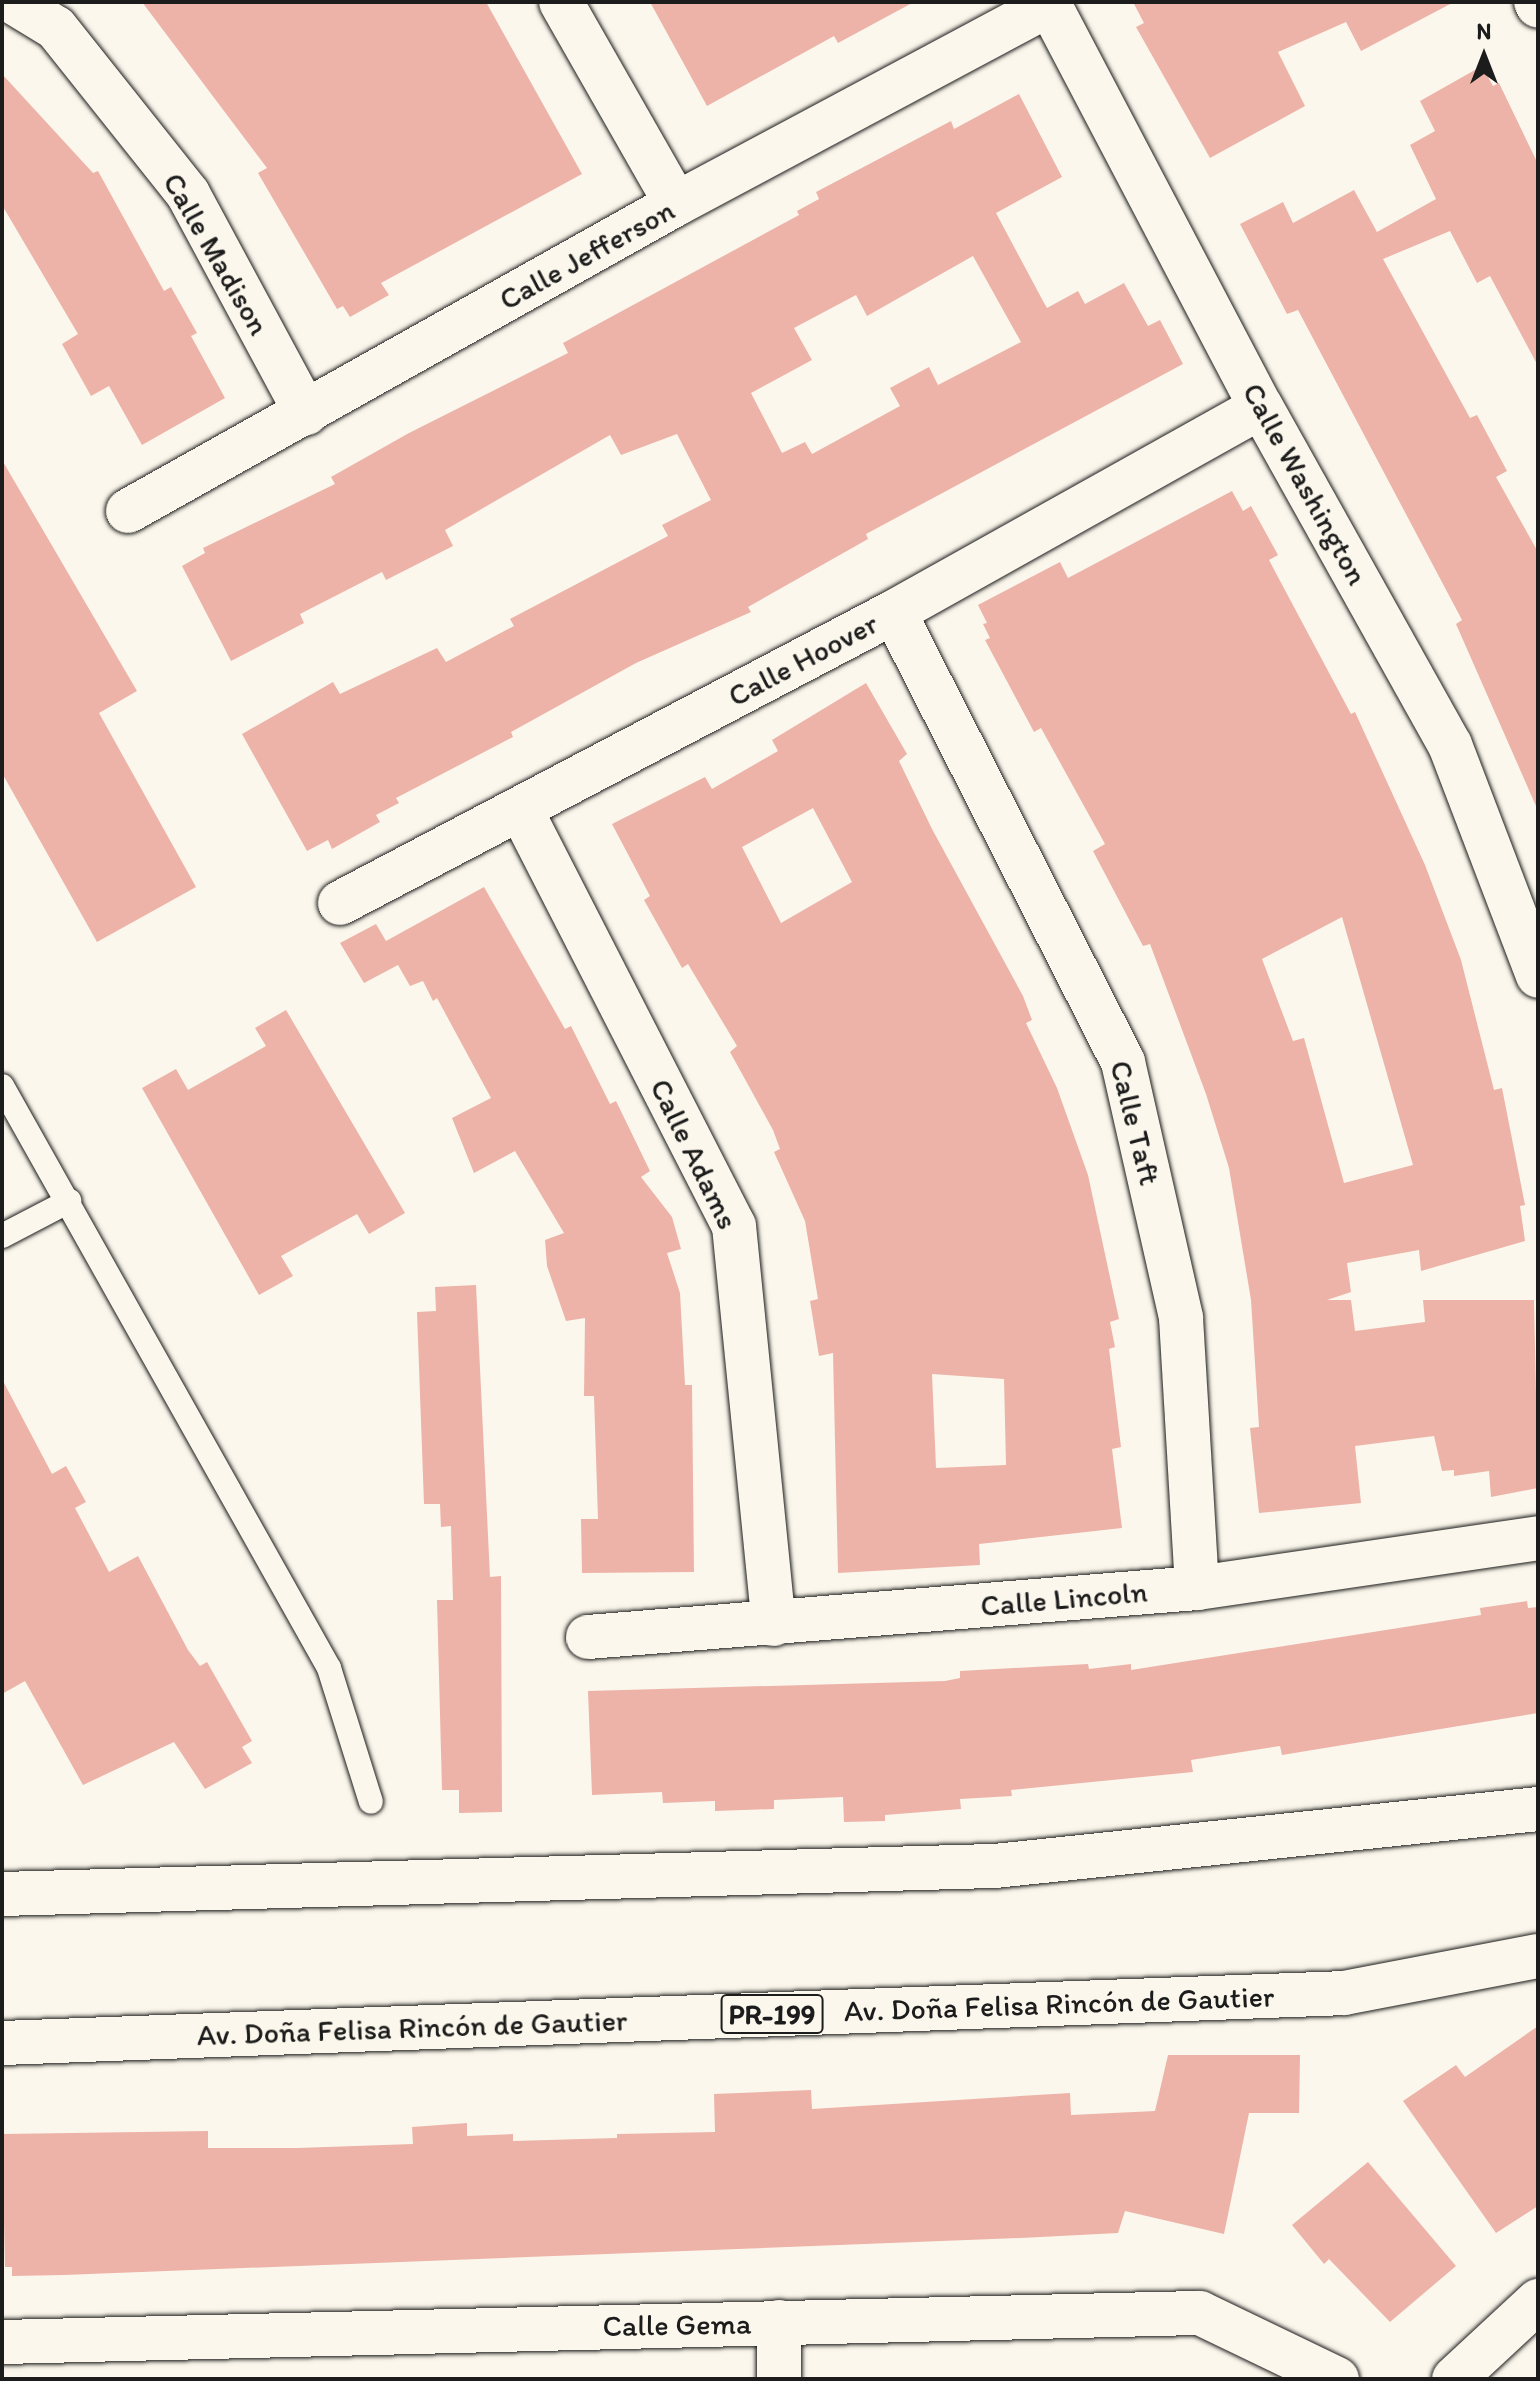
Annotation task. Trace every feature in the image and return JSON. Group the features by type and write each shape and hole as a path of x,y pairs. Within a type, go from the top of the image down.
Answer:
{"street":[{"name":"Calle Madison","path":"13,2 56,28 188,194 306,413"},
{"path":"561,2 676,204"},
{"name":"Calle Jefferson","path":"128,511 676,204 1048,3"},
{"name":"Calle Washington","path":"1048,3 1261,407 1450,745 1538,976"},
{"name":"Calle Hoover","path":"340,903 894,612 1261,407"},
{"name":"Calle Taft","path":"894,612 1123,1062 1181,1318 1197,1588"},
{"name":"Calle Adams","path":"521,810 734,1226 774,1624"},
{"name":"Calle Lincoln","path":"588,1637 1197,1588 1538,1538"},
{"path":"2,1894 995,1866 1538,1809"},
{"name":"Av. Doña Felisa Rincón de Gautier","path":"2,2043 1344,1993 1538,1956"},
{"path":"1454,2379 1538,2301"},
{"name":"Calle Gema","path":"2,2342 1200,2313 1337,2379"},
{"path":"779,2322 779,2379"}],"lane":[{"path":"2,1086 329,1668 371,1802"},
{"path":"2,1236 69,1201"}],"building":[{"path":"142,2 486,2 582,174 381,283 389,295 350,317 343,306 337,309 258,173 267,168"},
{"path":"650,2 914,2 838,43 834,36 707,106"},
{"path":"1133,2 1454,2 1361,51 1346,22 1278,52 1305,106 1210,158 1136,27 1144,23"},
{"path":"1482,66 1493,86 1499,83 1538,164 1538,366 1490,276 1477,283 1450,231 1383,259 1470,418 1477,415 1507,471 1496,477 1538,552 1536,806 1456,624 1462,620 1298,310 1287,314 1240,224 1283,202 1293,223 1354,190 1377,232 1436,199 1410,145 1435,131 1420,101"},
{"path":"2,74 93,173 98,171 164,291 171,287 197,333 191,336 225,398 142,445 109,386 91,396 62,344 78,334 2,205"},
{"path":"1019,94 1062,177 996,213 1047,308 1078,291 1085,304 1124,283 1148,326 1160,320 1183,364 866,534 868,539 748,607 751,612 636,663 511,732 513,737 396,798 399,803 376,815 380,822 332,849 328,840 307,851 242,734 333,682 340,694 437,648 446,662 514,626 510,619 668,536 662,525 711,500 677,434 621,455 610,435 445,530 453,546 386,580 382,572 300,614 304,623 231,661 182,566 205,553 203,548 335,484 331,477 409,433 568,353 563,343 799,215 797,211 819,199 816,192 951,121 954,129","holes":["973,256 1021,342 938,385 929,367 890,388 900,406 812,454 805,442 782,453 751,393 812,360 794,328 856,295 867,316"]},
{"path":"2,460 137,691 99,713 196,887 97,942 2,773"},
{"path":"1232,491 1243,511 1251,506 1278,555 1269,560 1351,714 1355,712 1425,865 1461,960 1494,1090 1502,1088 1525,1205 1520,1206 1525,1241 1421,1271 1419,1250 1347,1263 1351,1292 1327,1300 1351,1300 1355,1331 1425,1322 1423,1300 1534,1300 1538,1488 1491,1497 1489,1471 1454,1476 1454,1470 1442,1471 1434,1436 1355,1446 1361,1503 1259,1513 1250,1428 1259,1427 1251,1300 1229,1168 1206,1094 1150,944 1143,946 1093,851 1105,844 1041,728 1034,732 985,640 990,638 983,624 987,623 978,605 1060,562 1068,578","holes":["1342,917 1413,1165 1344,1183 1304,1038 1293,1041 1262,959"]},
{"path":"866,683 907,754 899,761 932,829 1023,996 1032,1020 1026,1023 1057,1088 1088,1175 1119,1319 1110,1322 1115,1347 1109,1349 1121,1447 1112,1449 1122,1528 979,1544 980,1565 838,1573 833,1353 819,1356 810,1301 818,1299 805,1221 774,1152 780,1149 773,1130 730,1052 737,1046 688,964 682,968 644,900 650,896 612,824 705,777 712,789 778,751 772,740","holes":["813,808 852,882 781,923 742,847","932,1374 1004,1379 1006,1465 936,1468"]},
{"path":"484,887 565,1029 571,1026 610,1104 616,1101 650,1171 641,1177 672,1217 681,1249 667,1253 680,1293 685,1385 692,1385 694,1572 582,1573 581,1519 598,1519 594,1396 584,1396 585,1318 566,1321 547,1266 545,1240 564,1233 515,1151 474,1173 452,1118 491,1098 437,998 433,1001 423,981 410,986 398,965 364,983 340,943 376,924 386,941"},
{"path":"286,1010 405,1213 369,1234 357,1214 281,1256 293,1276 259,1295 142,1088 176,1069 188,1090 266,1046 255,1028"},
{"path":"476,1285 490,1577 501,1576 502,1812 459,1813 459,1790 442,1790 437,1600 453,1600 451,1526 441,1527 440,1504 424,1504 417,1312 436,1311 435,1287"},
{"path":"2,1379 52,1474 66,1466 86,1502 75,1508 109,1572 138,1556 188,1650 200,1666 207,1662 252,1741 242,1747 252,1763 205,1789 174,1742 83,1785 25,1681 2,1694"},
{"path":"1527,1601 1528,1608 1538,1607 1538,1713 1282,1755 1280,1746 1191,1760 1193,1772 1011,1790 1012,1796 960,1799 961,1809 885,1815 885,1821 844,1822 843,1797 774,1800 774,1809 715,1811 715,1801 663,1803 662,1792 592,1795 588,1691 945,1681 960,1678 960,1671 1088,1664 1089,1669 1131,1664 1131,1670 1481,1615 1480,1608"},
{"path":"1538,2026 1538,2206 1496,2233 1403,2101 1456,2065 1465,2077"},
{"path":"1168,2055 1300,2055 1299,2113 1249,2113 1224,2234 1125,2211 1118,2233 1021,2238 64,2275 12,2276 12,2267 5,2267 2,2134 208,2131 208,2148 297,2148 413,2144 412,2127 467,2123 467,2136 513,2134 513,2141 617,2138 617,2134 715,2132 714,2094 811,2090 812,2109 1070,2093 1071,2115 1155,2111"},
{"path":"1368,2162 1456,2266 1390,2322 1329,2259 1324,2264 1292,2225"}]}
